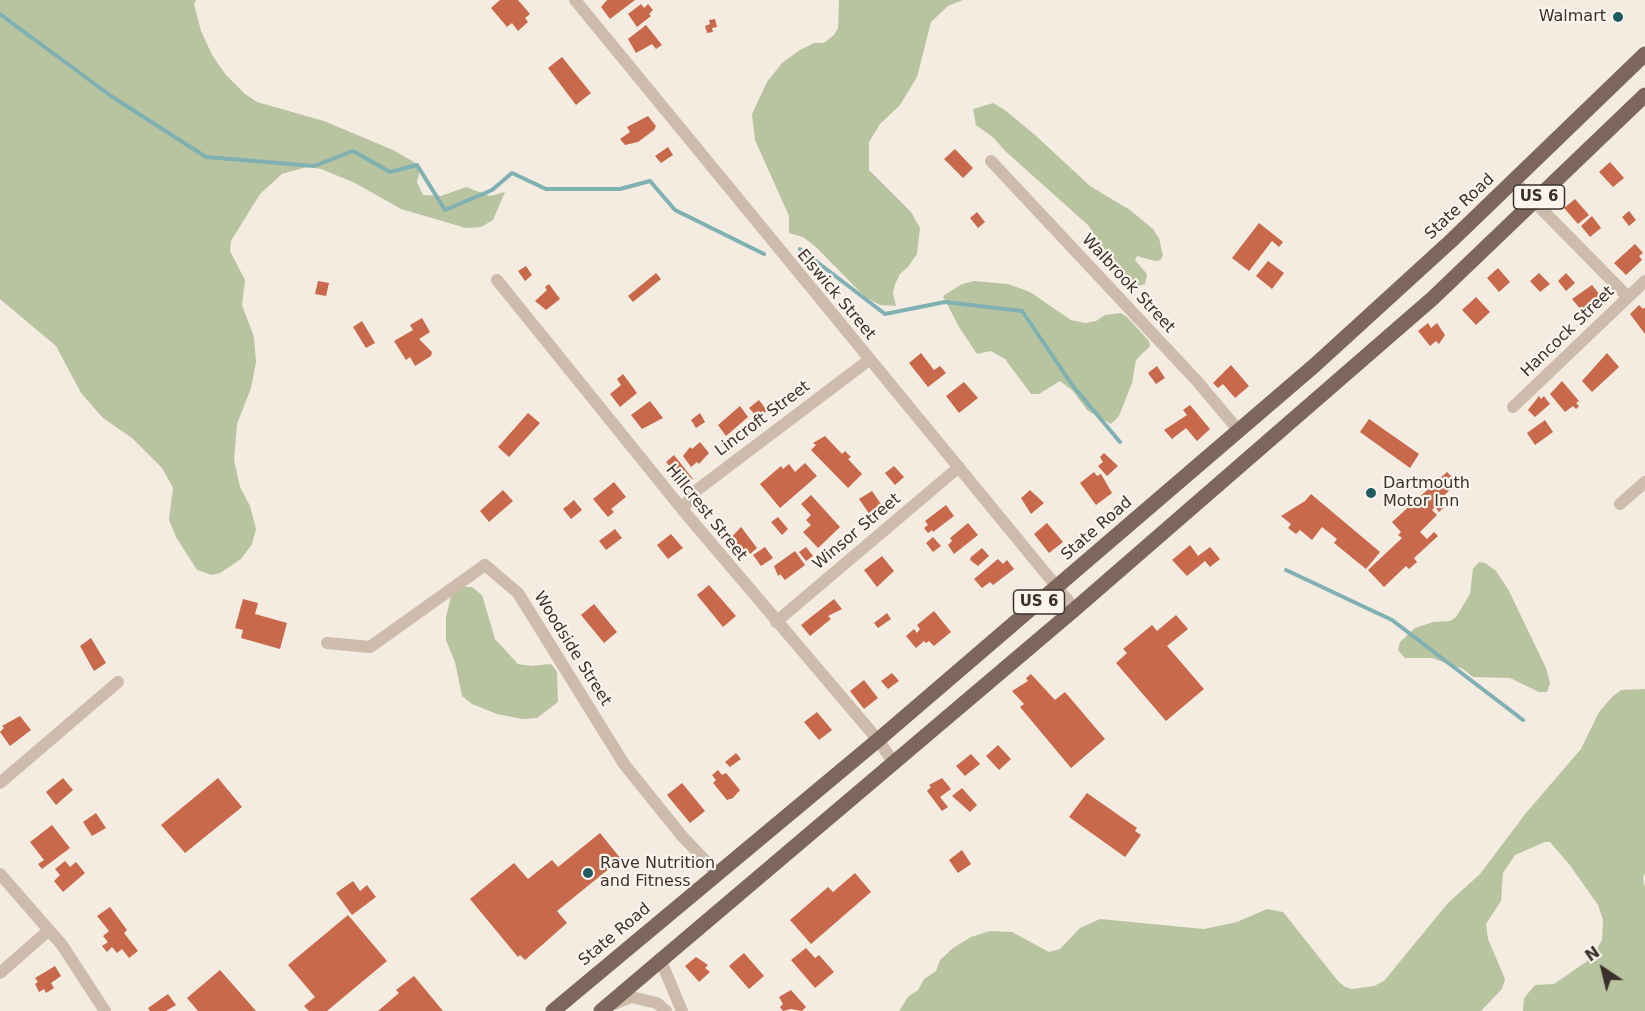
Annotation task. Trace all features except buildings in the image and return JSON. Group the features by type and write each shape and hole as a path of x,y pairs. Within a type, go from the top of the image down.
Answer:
{"main road":[{"name":"State Road","path":"554,1011 878,740 1239,431 1400,288 1645,54"},
{"name":"US 6","path":"603,1009 1075,609 1433,298 1645,95"}],"street":[{"name":"Elswick Street","path":"575,0 1075,609"},
{"name":"Walbrook Street","path":"991,161 1197,381 1239,431"},
{"path":"1514,181 1629,297"},
{"name":"Hillcrest Street","path":"497,280 682,509 878,740 894,763"},
{"name":"Hancock Street","path":"1513,407 1645,281"},
{"name":"Lincroft Street","path":"682,509 697,490 869,360"},
{"name":"Winsor Street","path":"776,622 959,467"},
{"path":"1620,504 1645,482"},
{"name":"Woodside Street","path":"327,643 370,647 485,565 518,592 624,764 682,836 717,873"},
{"path":"0,783 118,682"},
{"path":"0,874 87,980 105,1011"},
{"path":"0,973 48,931"},
{"path":"661,961 682,1011"},
{"path":"603,1009 631,997 657,1003 666,1011"}],"green space":[{"path":"0,0 196,0 194,4 201,31 212,55 226,75 245,94 257,102 324,121 393,150 414,162 420,169 417,182 423,195 441,196 466,187 490,196 505,192 493,220 481,227 466,228 401,209 355,183 321,169 307,167 282,174 260,194 231,241 230,251 245,280 242,305 254,337 256,362 251,388 237,424 234,460 240,487 250,506 256,529 252,544 241,559 220,573 212,575 197,570 176,537 169,520 173,488 162,468 132,438 103,418 81,393 56,346 0,299"},
{"path":"839,0 963,0 948,6 931,22 917,77 900,105 880,124 869,142 869,170 911,212 920,228 917,254 900,274 895,284 893,293 896,306 880,305 865,297 817,248 803,237 789,233 789,216 755,140 752,114 767,82 782,63 800,50 814,43 824,43 834,35 838,28"},
{"path":"993,103 1035,135 1090,186 1130,210 1153,229 1159,238 1163,256 1160,260 1155,261 1137,256 1135,260 1147,274 1145,284 1139,286 1132,283 1101,246 1089,226 1003,149 994,138 976,125 973,109"},
{"path":"974,281 1008,284 1030,292 1071,320 1085,323 1096,321 1105,315 1121,313 1127,317 1149,341 1150,346 1136,360 1132,383 1119,416 1111,424 1087,410 1073,391 1060,381 1039,394 1031,394 1005,359 991,351 977,354 959,327 943,296 962,284"},
{"path":"1479,562 1485,563 1496,571 1508,589 1546,668 1550,683 1547,692 1539,692 1510,678 1473,677 1463,669 1432,658 1405,658 1398,650 1400,642 1415,628 1433,622 1450,621 1456,617 1470,594 1473,569"},
{"path":"462,587 472,587 482,595 495,639 518,664 531,666 551,664 557,672 558,702 537,718 522,719 497,714 472,704 462,696 455,662 446,640 446,617 451,596"},
{"path":"1645,689 1645,873 1643,878 1645,888 1645,1011 1523,1011 1524,998 1535,985 1554,984 1586,962 1602,940 1603,920 1598,905 1569,864 1550,842 1545,842 1515,855 1503,873 1501,901 1486,924 1488,939 1505,979 1502,989 1481,1011 899,1011 908,997 918,990 924,979 936,971 940,960 953,948 971,937 990,931 1012,932 1049,952 1060,949 1080,928 1100,919 1204,929 1237,922 1267,909 1283,912 1345,987 1352,989 1374,986 1384,981 1448,903 1480,874 1526,813 1581,749 1599,712 1612,697 1621,690"}],"waterway":[{"path":"0,14 111,96 206,157 314,166 353,151 390,172 417,165 445,210 492,190 512,173 546,189 620,189 650,181 675,210 764,254"},
{"path":"800,249 885,314 945,302 1022,311 1073,386 1120,442"},
{"path":"1286,570 1392,620 1523,720"}],"place":[{"name":"Walmart","path":"1618,17"},
{"name":"Dartmouth Motor Inn","path":"1371,493"},
{"name":"Rave Nutrition and Fitness","path":"588,873"}]}
